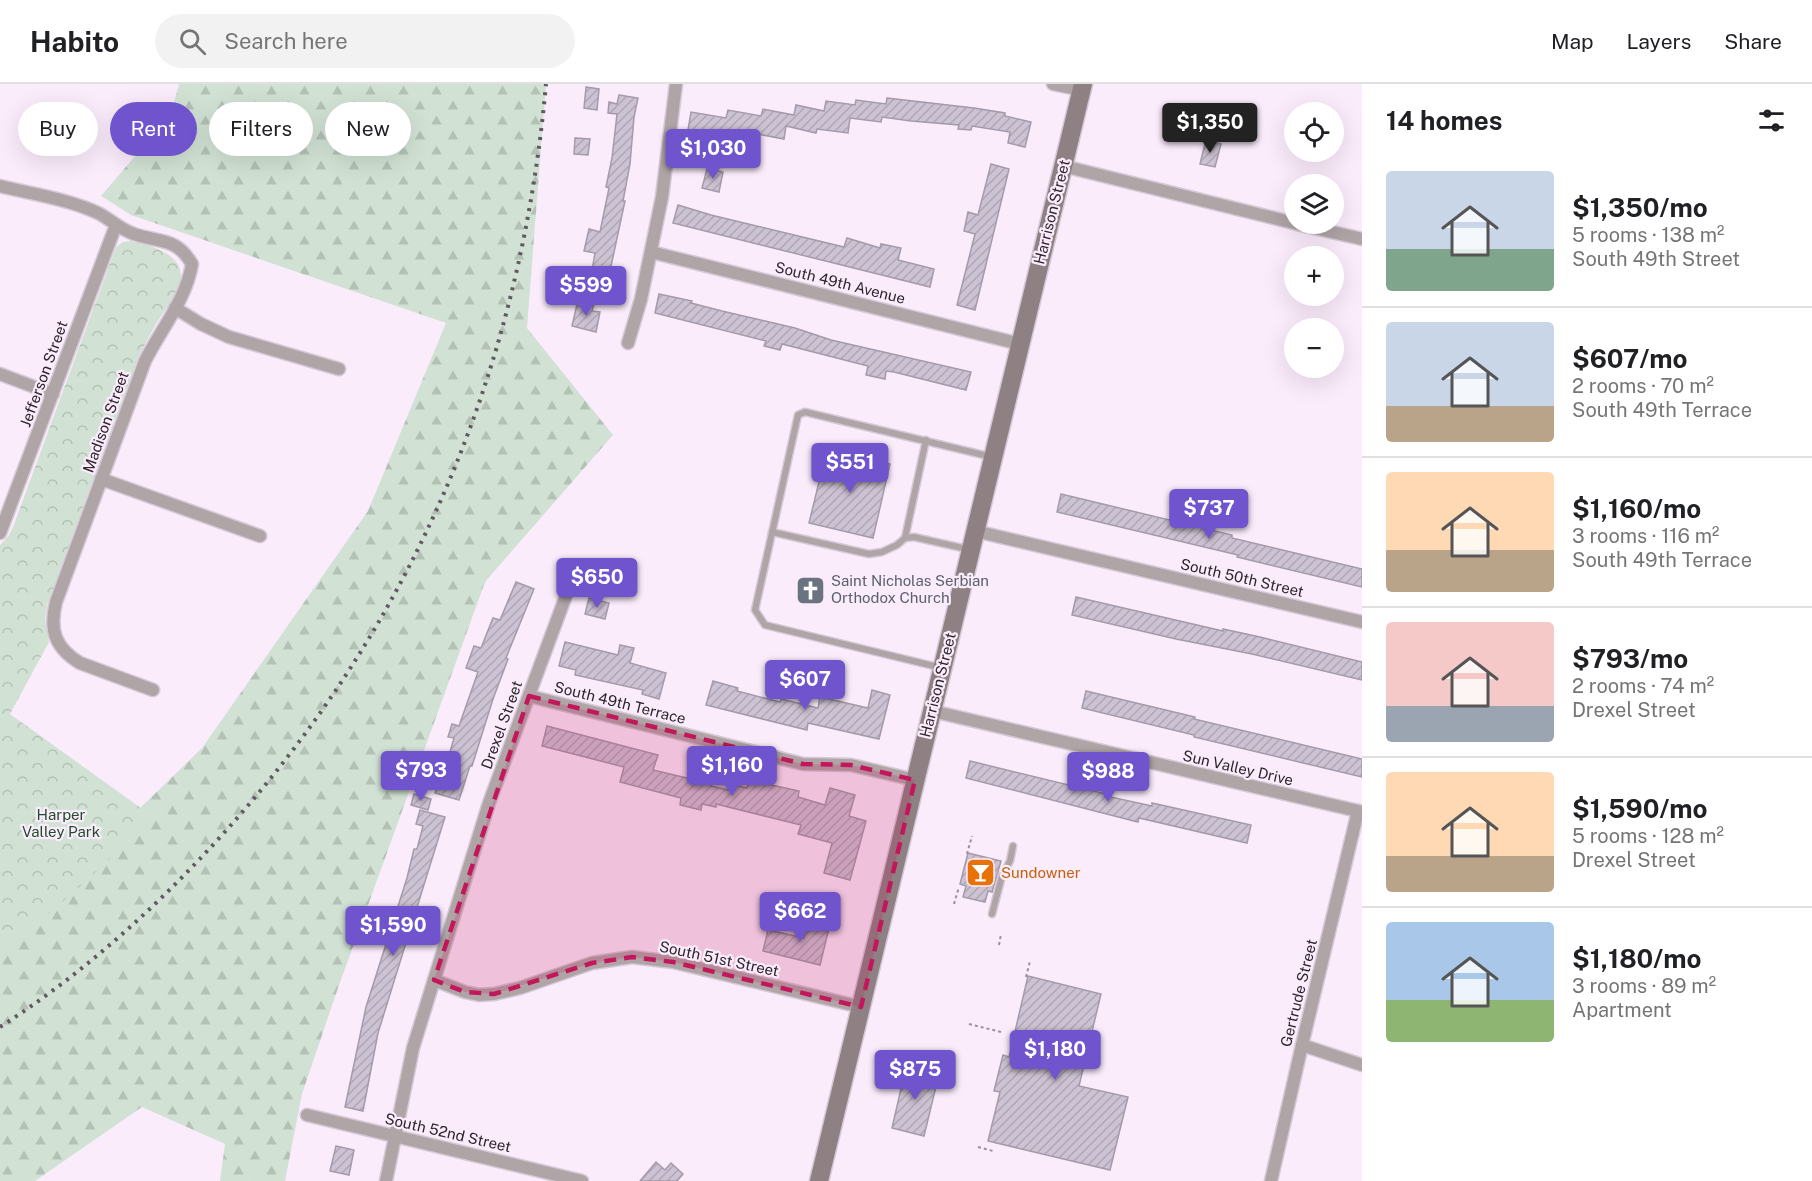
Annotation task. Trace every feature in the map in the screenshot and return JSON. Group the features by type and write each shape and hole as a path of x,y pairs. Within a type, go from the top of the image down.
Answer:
{"main road":[{"name":"Harrison Street","path":"819,1181 1082,87"}],"street":[{"path":"628,343 662,197 676,84"},
{"path":"1053,84 1082,87"},
{"path":"1063,166 1284,220"},
{"path":"0,186 78,206 98,213 116,225"},
{"name":"Madison Street","path":"116,225 132,234 173,243 185,252 192,264 189,280 145,361 56,602 53,626 57,642 69,657 153,690"},
{"name":"Jefferson Street","path":"0,534 116,225"},
{"path":"1341,234 1362,239"},
{"name":"South 49th Avenue","path":"651,252 1020,344"},
{"path":"175,308 229,337 339,369"},
{"path":"0,374 53,394"},
{"path":"101,479 260,537"},
{"name":"South 50th Street","path":"975,531 1362,622"},
{"name":"Drexel Street","path":"386,1181 413,1048 489,803 567,593"},
{"name":"South 49th Terrace","path":"529,696 803,764 851,765 915,780"},
{"name":"Sun Valley Drive","path":"932,711 1360,812"},
{"name":"Gertrude Street","path":"1271,1181 1360,812"},
{"name":"South 51st Street","path":"434,980 465,992 480,995 494,994 520,988 592,963 632,957 673,962 861,1007"},
{"path":"1302,1045 1362,1065"},
{"name":"South 52nd Street","path":"307,1115 582,1181"}],"lane":[{"path":"942,668 765,626 755,610 798,415 806,412 993,457"},
{"path":"905,538 926,440"},
{"path":"772,532 869,554 882,552 897,545 905,538 914,537 971,550"},
{"path":"992,914 1013,846"}],"path":[{"path":"967,854 972,836"},
{"path":"954,904 959,887"},
{"path":"999,945 1001,934"},
{"path":"1026,977 1030,961"},
{"path":"969,1024 1001,1032"},
{"path":"978,1147 993,1151"}],"highlighted area":[{"path":"529,696 803,764 851,765 915,780 861,1007 673,962 632,957 592,963 494,994 465,992 434,980"}],"green space":[{"path":"179,84 546,84 527,328 613,435 485,582 302,1094 285,1181 220,1181 225,1144 142,1107 35,1181 0,1181 0,944 202,748 368,511 446,323 131,215 101,196 135,156 197,156 197,102 174,102"},
{"name":"Harper Valley Park","path":"130,241 148,245 166,253 173,259 179,266 181,274 179,288 137,361 47,605 45,619 49,642 10,714 152,816 79,887 0,951 0,545 13,527 116,247 123,242"}],"building":[{"path":"586,87 599,89 597,110 584,108"},
{"path":"619,95 638,98 623,201 625,201 607,285 590,282 595,253 584,251 589,229 600,232 609,188 606,187 617,114 608,113 609,102 617,104"},
{"path":"887,98 1005,113 1005,116 1031,122 1025,147 1008,143 1010,132 972,126 971,130 958,129 959,125 882,117 881,122 850,118 848,133 817,129 816,133 786,126 784,139 752,133 751,138 717,131 716,135 688,130 691,112 726,118 728,110 761,116 763,109 794,115 796,105 824,111 826,101 855,105 856,100 886,104"},
{"path":"575,138 590,139 588,155 574,154"},
{"path":"1206,140 1221,144 1215,167 1200,164"},
{"path":"991,164 1009,169 975,310 957,305 975,234 964,231 968,212 978,215"},
{"path":"707,169 723,172 719,192 702,188"},
{"path":"678,205 844,247 847,238 880,248 881,244 901,248 898,260 934,269 930,287 673,223"},
{"path":"659,294 795,328 831,340 971,372 966,390 894,372 886,371 885,379 866,375 868,366 782,344 780,350 764,346 766,341 655,313"},
{"path":"578,300 594,304 592,311 600,312 596,332 572,326"},
{"path":"827,449 890,464 873,538 809,523"},
{"path":"1061,494 1362,569 1362,587 1057,512"},
{"path":"516,582 534,589 506,658 508,659 459,800 435,793 441,774 435,772 438,760 447,762 454,738 448,737 452,724 459,726 478,672 466,668 474,646 481,648 493,618 500,620"},
{"path":"1076,597 1362,662 1362,680 1072,615"},
{"path":"589,598 609,603 605,619 585,614"},
{"path":"565,642 618,655 620,645 634,648 630,663 666,673 659,699 642,694 643,690 575,675 576,670 559,666"},
{"path":"713,681 738,688 737,691 780,702 781,699 818,708 820,697 868,708 872,690 890,695 879,739 808,723 807,730 706,705"},
{"path":"1086,691 1362,759 1362,777 1082,708"},
{"path":"547,726 658,755 653,770 691,779 692,776 712,781 711,786 732,791 734,785 747,788 749,780 799,791 798,797 825,805 830,788 855,795 849,816 866,821 850,880 824,873 832,843 798,834 801,825 716,804 716,807 702,804 701,810 680,805 681,798 620,782 624,767 542,746"},
{"path":"970,761 1106,794 1106,796 1152,806 1152,803 1251,825 1247,843 1139,818 1138,822 966,778"},
{"path":"414,794 431,799 428,810 411,805"},
{"path":"420,810 445,817 378,1033 363,1111 345,1107 366,1007 423,826 416,824"},
{"name":"Sundowner","path":"968,853 1001,861 992,892 988,891 985,902 963,897 966,886 960,884"},
{"path":"808,919 830,924 820,965 763,951 768,930 804,938"},
{"path":"1028,976 1101,994 1079,1086 1128,1097 1110,1170 988,1141 1000,1092 994,1091 1003,1055 1009,1057"},
{"path":"906,1067 939,1074 924,1136 892,1128"},
{"path":"336,1146 354,1150 349,1175 330,1171"},
{"path":"656,1162 665,1170 671,1163 683,1174 677,1181 640,1181"}],"railway":[{"path":"0,1027 29,1008 111,944 211,847 281,765 344,678 398,588 443,494 481,397 511,296 532,192 546,84"}],"place":[{"name":"Saint Nicholas Serbian Orthodox Church","path":"810,590"},
{"name":"Sundowner","path":"980,873"}]}
